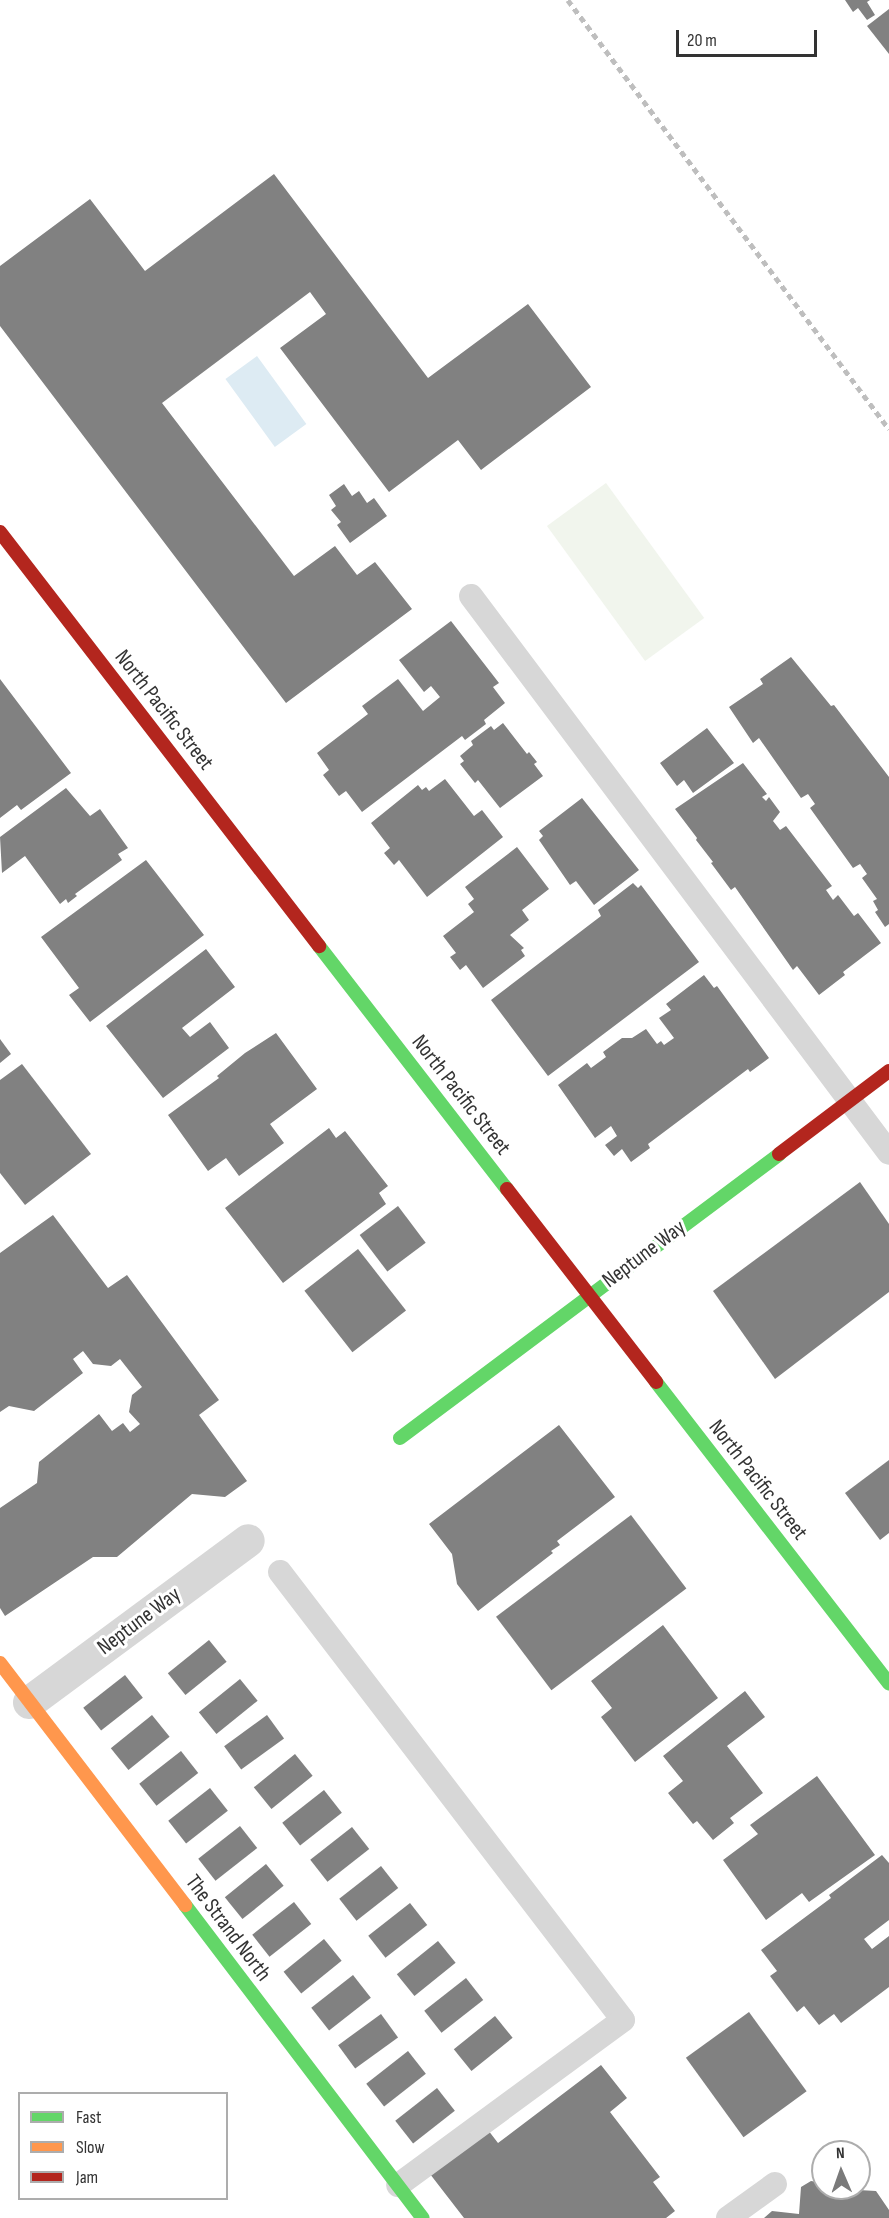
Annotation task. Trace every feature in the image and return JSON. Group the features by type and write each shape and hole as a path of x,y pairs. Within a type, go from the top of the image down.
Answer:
{"main road":[{"name":"North Pacific Street","path":"0,532 889,1684"},
{"name":"Neptune Way","path":"400,1438 889,1071"},
{"name":"The Strand North","path":"0,1663 423,2218"}],"street":[{"name":"Neptune Way","path":"29,1702 248,1540"}],"lane":[{"path":"471,596 889,1153"},
{"path":"280,1572 623,2020 398,2185"},
{"path":"728,2218 775,2184"}],"shaded area":[{"path":"257,356 306,424 275,447 225,379"},
{"path":"606,483 704,618 645,661 547,526"}],"building":[{"path":"845,0 870,0 867,2 875,15 867,20 858,8 853,12"},
{"path":"889,9 889,54 867,26"},
{"path":"274,174 428,378 528,304 591,387 481,470 458,440 389,492 280,348 326,314 310,292 162,403 294,576 335,546 357,575 375,562 412,609 286,703 0,326 0,266 90,199 145,271"},
{"path":"344,484 352,496 359,491 367,503 374,498 387,516 350,543 337,525 341,522 331,510 336,506 329,495"},
{"path":"451,621 499,683 493,687 505,703 484,720 486,724 465,740 462,736 362,812 346,791 339,796 323,775 329,770 317,753 368,714 362,706 398,679 423,711 440,697 431,686 424,692 399,660"},
{"path":"791,657 831,706 834,705 889,777 889,924 885,927 875,912 878,910 873,901 877,899 862,878 867,874 860,864 853,868 810,808 815,804 808,794 801,798 759,738 753,743 729,707 763,684 760,679"},
{"path":"0,679 71,773 21,810 17,805 0,818"},
{"path":"503,723 527,754 529,752 537,762 534,764 543,776 500,808 478,780 475,783 460,764 464,761 460,756 473,745 471,741 491,726 494,730"},
{"path":"707,728 734,763 693,793 684,780 677,786 660,763"},
{"path":"743,763 767,794 762,797 766,801 769,797 780,812 773,821 780,830 786,826 832,886 826,890 833,900 838,895 854,916 858,913 881,943 843,972 845,975 819,995 797,966 793,970 735,887 731,890 675,809"},
{"path":"445,779 474,816 482,810 503,837 427,897 399,860 394,865 384,853 390,848 371,823 418,785 422,790 426,787 429,791"},
{"path":"66,788 90,816 100,809 128,848 118,854 122,860 75,894 77,896 68,903 66,899 60,904 25,856 2,873 0,837"},
{"path":"582,798 639,870 594,905 576,881 570,885 539,840 543,836 539,831"},
{"path":"517,847 549,889 522,910 529,920 510,935 524,948 521,950 525,956 483,988 466,965 460,970 450,957 456,953 443,936 474,912 468,904 474,899 465,887"},
{"path":"146,860 204,935 90,1022 69,995 79,988 41,937"},
{"path":"633,883 638,888 641,885 699,962 548,1076 491,1000 601,916 598,910"},
{"path":"206,949 235,987 182,1028 190,1037 210,1022 229,1048 163,1098 106,1026"},
{"path":"704,975 714,988 717,986 769,1058 750,1072 748,1069 648,1144 650,1148 631,1162 622,1149 614,1156 605,1145 617,1136 611,1126 595,1138 558,1085 587,1063 591,1068 606,1057 603,1052 622,1038 632,1038 646,1029 657,1044 661,1041 664,1045 674,1038 659,1018 671,1010 666,1004"},
{"path":"276,1033 317,1089 270,1124 284,1143 239,1176 226,1158 208,1171 168,1115 219,1078 217,1076 245,1053"},
{"path":"0,1039 11,1054 0,1063"},
{"path":"22,1064 91,1154 25,1205 0,1173 0,1080"},
{"path":"329,1128 336,1138 345,1131 388,1186 379,1193 386,1204 283,1283 225,1208"},
{"path":"860,1182 889,1224 889,1292 775,1379 713,1291"},
{"path":"398,1206 426,1243 387,1272 360,1235"},
{"path":"53,1215 108,1288 127,1275 219,1400 199,1415 247,1481 225,1497 192,1494 117,1557 93,1557 5,1616 0,1608 0,1508 37,1483 39,1462 99,1414 112,1431 123,1423 130,1432 140,1424 129,1412 132,1395 142,1387 120,1359 111,1366 93,1364 83,1351 73,1359 83,1373 34,1411 9,1406 0,1412 0,1253"},
{"path":"358,1249 406,1310 352,1352 304,1291"},
{"path":"559,1425 615,1497 557,1541 560,1545 551,1551 553,1553 478,1611 457,1584 452,1554 429,1524"},
{"path":"889,1460 889,1533 880,1540 845,1493"},
{"path":"631,1515 686,1588 551,1690 496,1617"},
{"path":"663,1625 718,1698 635,1762 601,1717 612,1708 591,1681"},
{"path":"209,1640 227,1662 185,1695 168,1673"},
{"path":"125,1675 143,1698 101,1730 83,1708"},
{"path":"240,1679 258,1701 216,1734 199,1712"},
{"path":"745,1691 765,1717 727,1746 763,1793 730,1818 734,1823 713,1840 697,1821 693,1824 668,1793 683,1781 663,1756"},
{"path":"152,1715 170,1737 128,1770 111,1748"},
{"path":"267,1715 284,1738 241,1770 224,1746"},
{"path":"181,1751 198,1773 156,1806 139,1784"},
{"path":"295,1754 313,1776 271,1809 254,1787"},
{"path":"817,1776 875,1855 809,1902 802,1893 766,1920 723,1860 758,1834 750,1825"},
{"path":"210,1788 228,1811 186,1843 168,1821"},
{"path":"324,1790 342,1813 300,1845 282,1823"},
{"path":"240,1826 257,1848 215,1881 198,1859"},
{"path":"352,1827 369,1849 327,1882 310,1860"},
{"path":"882,1855 889,1863 889,1920 864,1939 872,1949 889,1936 889,1987 841,2023 834,2014 819,2025 804,2006 797,2012 770,1976 777,1971 761,1950 831,1898 829,1895"},
{"path":"266,1864 284,1886 242,1919 225,1897"},
{"path":"381,1866 398,1888 356,1921 339,1899"},
{"path":"294,1902 311,1924 269,1957 252,1935"},
{"path":"410,1903 427,1925 385,1958 368,1936"},
{"path":"324,1939 342,1961 301,1993 284,1972"},
{"path":"438,1941 456,1963 414,1996 397,1974"},
{"path":"353,1975 371,1998 329,2030 311,2008"},
{"path":"466,1978 483,2000 441,2033 424,2011"},
{"path":"749,2012 807,2091 743,2137 686,2058"},
{"path":"381,2014 398,2037 355,2069 338,2045"},
{"path":"495,2016 513,2038 471,2071 454,2049"},
{"path":"408,2051 426,2074 384,2106 366,2084"},
{"path":"601,2065 627,2098 610,2112 660,2177 653,2182 675,2211 666,2218 464,2218 430,2174 488,2130 498,2143"},
{"path":"437,2088 455,2111 413,2143 395,2121"},
{"path":"811,2181 811,2200 871,2200 871,2191 876,2191 889,2210 889,2218 764,2218 772,2211 799,2214 801,2187"}],"railway":[{"path":"568,0 889,429"}],"traffic: fast":[{"path":"319,946 507,1189"},
{"path":"400,1438 779,1154"},
{"path":"656,1382 889,1684"},
{"path":"185,1905 423,2218"}],"traffic: slow":[{"path":"0,1663 185,1905"}],"traffic: jam":[{"path":"0,532 319,946"},
{"path":"779,1154 889,1071"},
{"path":"507,1189 656,1382"}]}
